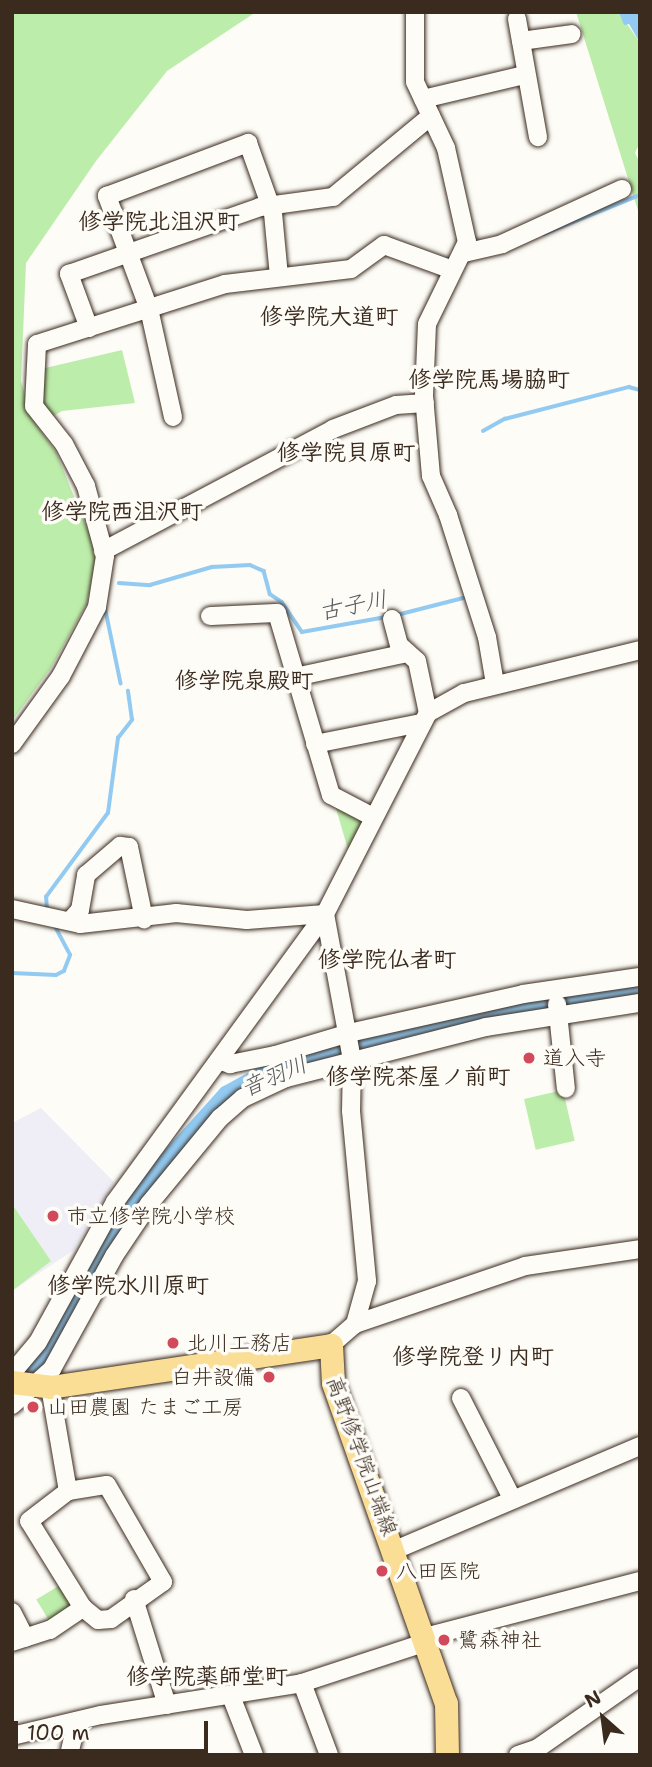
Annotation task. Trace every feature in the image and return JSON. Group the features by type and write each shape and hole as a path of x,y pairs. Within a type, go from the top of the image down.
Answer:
{"main road":[{"name":"高野修学院山端線","path":"29,1383 331,1345 333,1383 395,1550 446,1703 447,1755"}],"street":[{"path":"415,12 413,71 453,175 467,242 464,253 450,269 427,324 425,403 430,476 448,515 486,637 495,684"},
{"path":"517,19 524,75 538,137"},
{"path":"521,41 572,34"},
{"path":"423,99 524,75"},
{"path":"89,328 69,274 127,252 271,206 333,197 431,116"},
{"path":"173,417 149,309 107,196 248,143 271,206 279,277"},
{"path":"464,253 502,244 622,189"},
{"path":"12,744 61,676 97,607 103,551 86,486 64,444 34,406 37,344 225,284 351,269 384,245 450,269"},
{"path":"103,551 333,429 396,405 425,403"},
{"path":"210,616 277,613 331,795 373,817"},
{"path":"392,619 398,645 417,661 424,718"},
{"path":"68,1492 29,1383 38,1342 116,1202 222,1061 325,914 424,718 438,704 495,684 640,650"},
{"path":"295,677 407,653"},
{"path":"315,744 424,718"},
{"path":"70,921 80,909 86,875 120,846 129,847 144,919"},
{"path":"12,909 70,921 144,919 176,913 247,920 325,914"},
{"path":"325,914 352,1060 351,1111 368,1281 355,1324"},
{"path":"222,1061 230,1064 275,1055 349,1033 556,990 640,977"},
{"path":"556,990 566,1089"},
{"path":"12,1405 29,1383 65,1349 134,1225 220,1118 264,1086 352,1060 486,1027 640,1003"},
{"path":"331,1345 355,1324 525,1266 640,1249"},
{"path":"461,1398 513,1500"},
{"path":"395,1550 640,1447"},
{"path":"107,1485 160,1572 163,1582 134,1599 111,1619 98,1620 83,1608 29,1521 68,1492 107,1485"},
{"path":"12,1736 77,1721 302,1683 426,1639 640,1581"},
{"path":"134,1599 167,1705"},
{"path":"12,1612 19,1640 50,1630 83,1608"},
{"path":"517,1755 538,1748 640,1677"},
{"path":"302,1683 329,1755"},
{"path":"231,1696 254,1755"},
{"path":"69,1755 77,1721"}],"shaded area":[{"name":"市立修学院小学校","path":"41,1108 114,1182 74,1250 12,1291 12,1123"}],"green space":[{"path":"12,12 256,12 167,71 96,161 26,263 21,381 32,419 56,452 97,553 87,603 51,668 12,721"},
{"path":"576,12 619,12 640,43 640,142 635,153 640,163 640,217"},
{"path":"122,350 135,403 62,411 48,419 41,403 41,369"},
{"path":"335,805 363,822 349,853"},
{"path":"563,1090 575,1141 536,1150 524,1099"},
{"path":"12,1204 51,1261 12,1291"},
{"path":"62,1584 75,1606 50,1622 36,1599"}],"water":[{"path":"619,12 640,12 640,43 629,24 624,25"}],"waterway":[{"path":"544,234 640,195"},
{"path":"483,431 505,419 629,387 640,390"},
{"name":"古子川","path":"119,583 150,585 212,567 250,565 264,571 270,594 282,602 302,632 386,617"},
{"name":"古子川","path":"397,615 463,598"},
{"name":"古子川","path":"105,606 121,683"},
{"name":"古子川","path":"47,910 46,897 108,813 118,738 132,720 128,691"},
{"name":"古子川","path":"12,973 56,975 64,971 70,955 53,923"},
{"name":"音羽川","path":"12,1390 49,1353 146,1187 228,1096 281,1067 460,1019 640,993"}],"place":[{"name":"道入寺","path":"529,1058"},
{"name":"市立修学院小学校","path":"53,1216"},
{"name":"北川工務店","path":"173,1343"},
{"name":"白井設備","path":"269,1377"},
{"name":"山田農園 たまご工房","path":"33,1407"},
{"name":"八田医院","path":"382,1571"},
{"name":"鷺森神社","path":"444,1640"}],"district":[{"name":"修学院北沮沢町","path":"159,221"},
{"name":"修学院大道町","path":"329,316"},
{"name":"修学院馬場脇町","path":"489,379"},
{"name":"修学院貝原町","path":"346,452"},
{"name":"修学院西沮沢町","path":"122,511"},
{"name":"修学院泉殿町","path":"244,680"},
{"name":"修学院仏者町","path":"387,959"},
{"name":"修学院茶屋ノ前町","path":"418,1076"},
{"name":"修学院水川原町","path":"128,1285"},
{"name":"修学院登リ内町","path":"473,1356"},
{"name":"修学院薬師堂町","path":"207,1676"}]}
